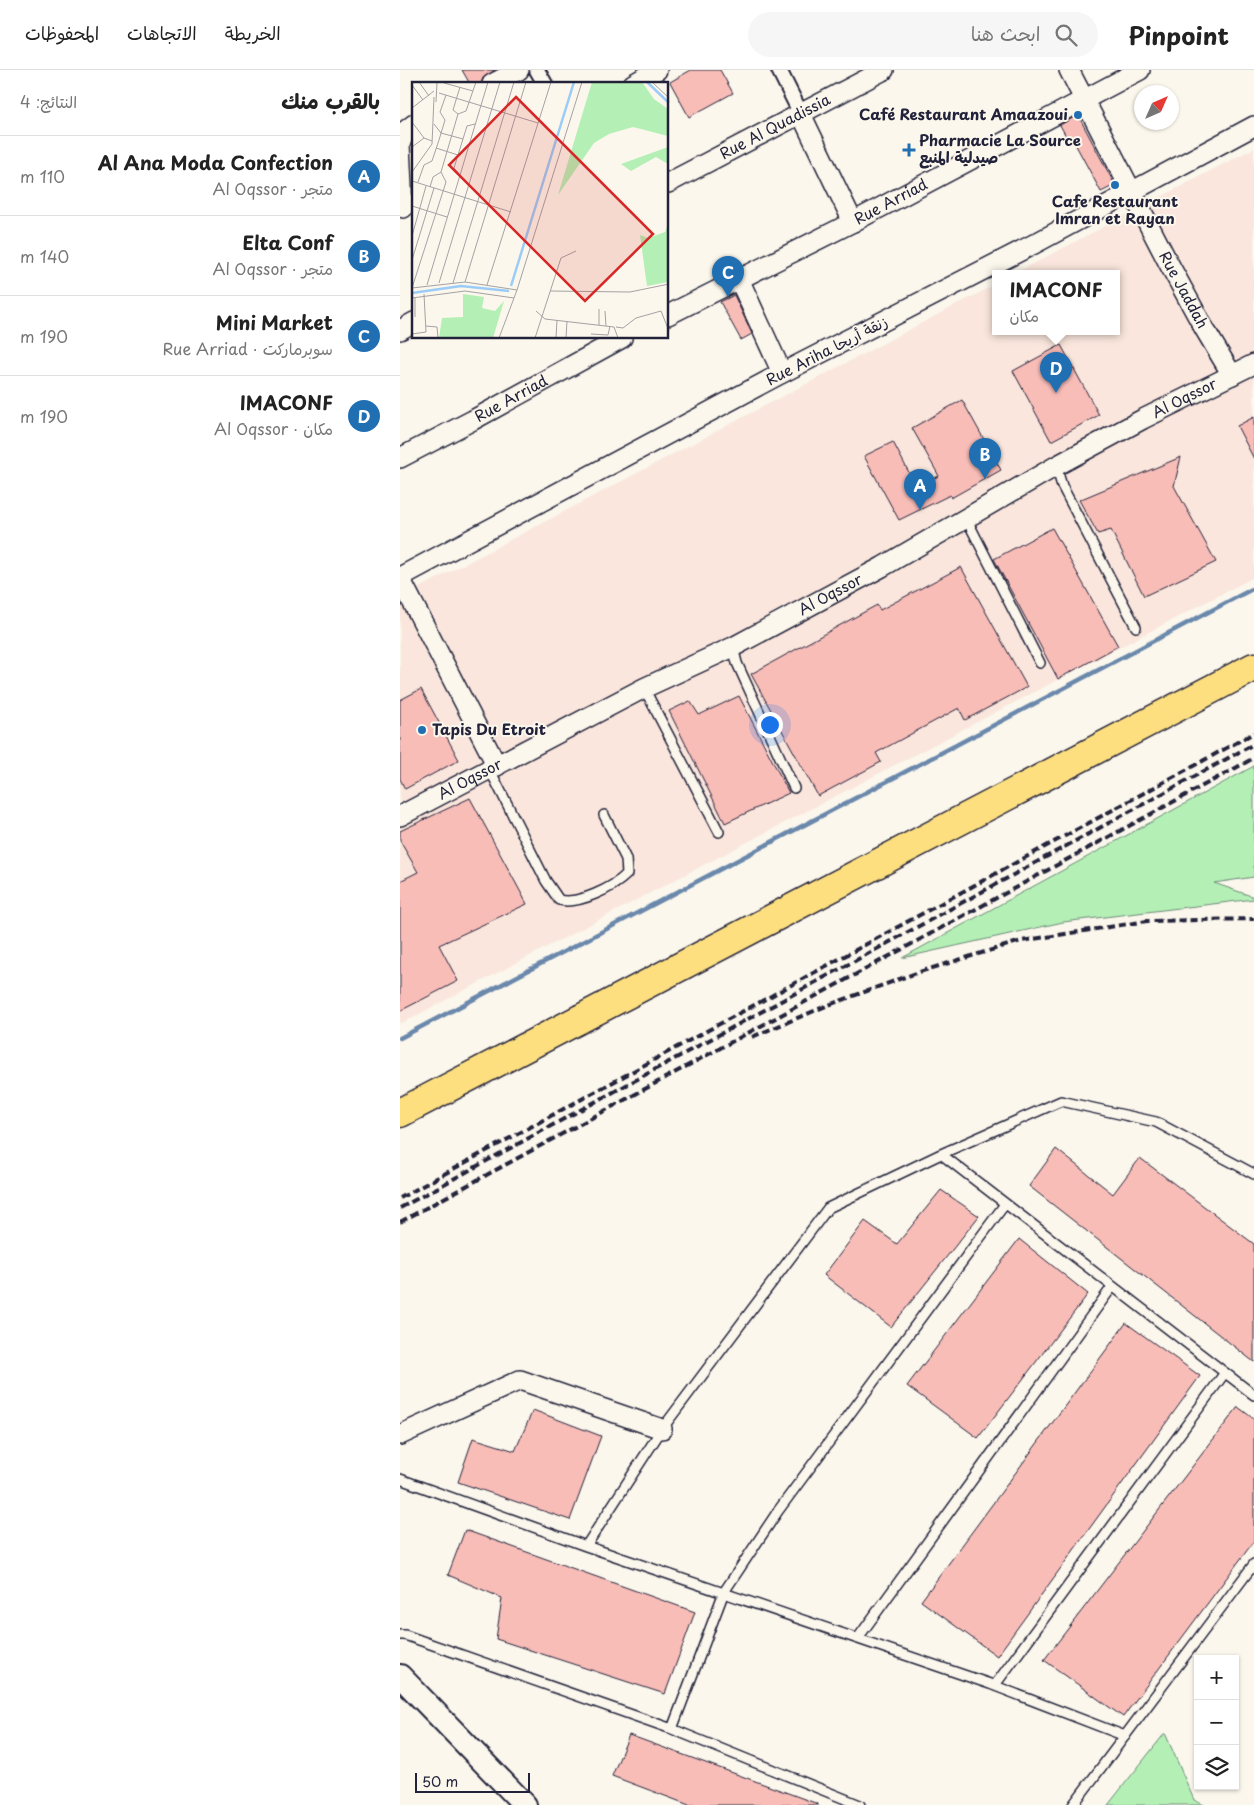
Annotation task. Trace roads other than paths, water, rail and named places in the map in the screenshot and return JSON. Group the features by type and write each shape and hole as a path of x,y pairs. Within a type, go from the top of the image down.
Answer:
{"main road":[{"path":"400,1113 1254,667"}],"street":[{"path":"496,82 520,70"},
{"path":"537,70 544,82"},
{"path":"636,82 657,70"},
{"path":"779,70 853,222"},
{"name":"Rue Al Quadissia","path":"669,180 884,70"},
{"name":"Rue Jaddah","path":"1069,70 1186,296 1232,375"},
{"name":"Rue Arriad","path":"669,314 853,222 1140,70"},
{"path":"405,207 400,144 406,130 412,126"},
{"name":"Rue Ariha زنقة أريحا","path":"400,578 782,373 992,266 1254,126"},
{"path":"739,279 782,373"},
{"path":"400,330 412,323"},
{"name":"Rue Arriad","path":"400,458 473,420 611,340"},
{"name":"Al Oqssor","path":"400,816 644,688 733,647 882,567 1143,418 1254,364"},
{"path":"400,578 493,768"},
{"path":"400,1435 520,1380 662,1429"},
{"path":"400,1676 525,1805"}],"lane":[{"path":"1056,466 1062,486 1136,627"},
{"path":"966,518 1040,663"},
{"path":"733,647 737,664 794,788"},
{"path":"644,688 719,832"},
{"path":"493,768 546,882 559,900 567,902 578,901 612,886 627,874 626,859 604,815"},
{"path":"586,1546 662,1429 828,1208 941,1154 1061,1101 1156,1122 1254,1174"},
{"path":"941,1154 1224,1374 1254,1395"},
{"path":"672,1729 724,1592 778,1510 1006,1204"},
{"path":"858,1638 1112,1287"},
{"path":"995,1685 1224,1374"},
{"path":"400,1479 586,1546 995,1685 1125,1736"},
{"path":"1073,1805 1254,1564"},
{"path":"400,1635 405,1635 672,1729 860,1805"}],"waterway":[{"path":"400,1038 1254,588"}],"railway":[{"path":"400,1198 1254,733"},
{"path":"400,1208 1254,744"},
{"path":"400,1222 1254,758"},
{"path":"752,1037 826,1006 916,973 1021,941 1147,921 1254,919"}],"place":[{"name":"Café Restaurant Amaazoui","path":"1078,115"},
{"name":"Pharmacie La Source صيدلية المنبع","path":"909,150"},
{"name":"Cafe Restaurant Imran et Rayan","path":"1115,185"},
{"name":"Mini Market","path":"728,297"},
{"name":"IMACONF","path":"1056,393"},
{"name":"Elta Conf","path":"985,479"},
{"name":"Al Ana Moda Confection","path":"920,510"},
{"name":"Tapis Du Etroit","path":"422,730"}]}
